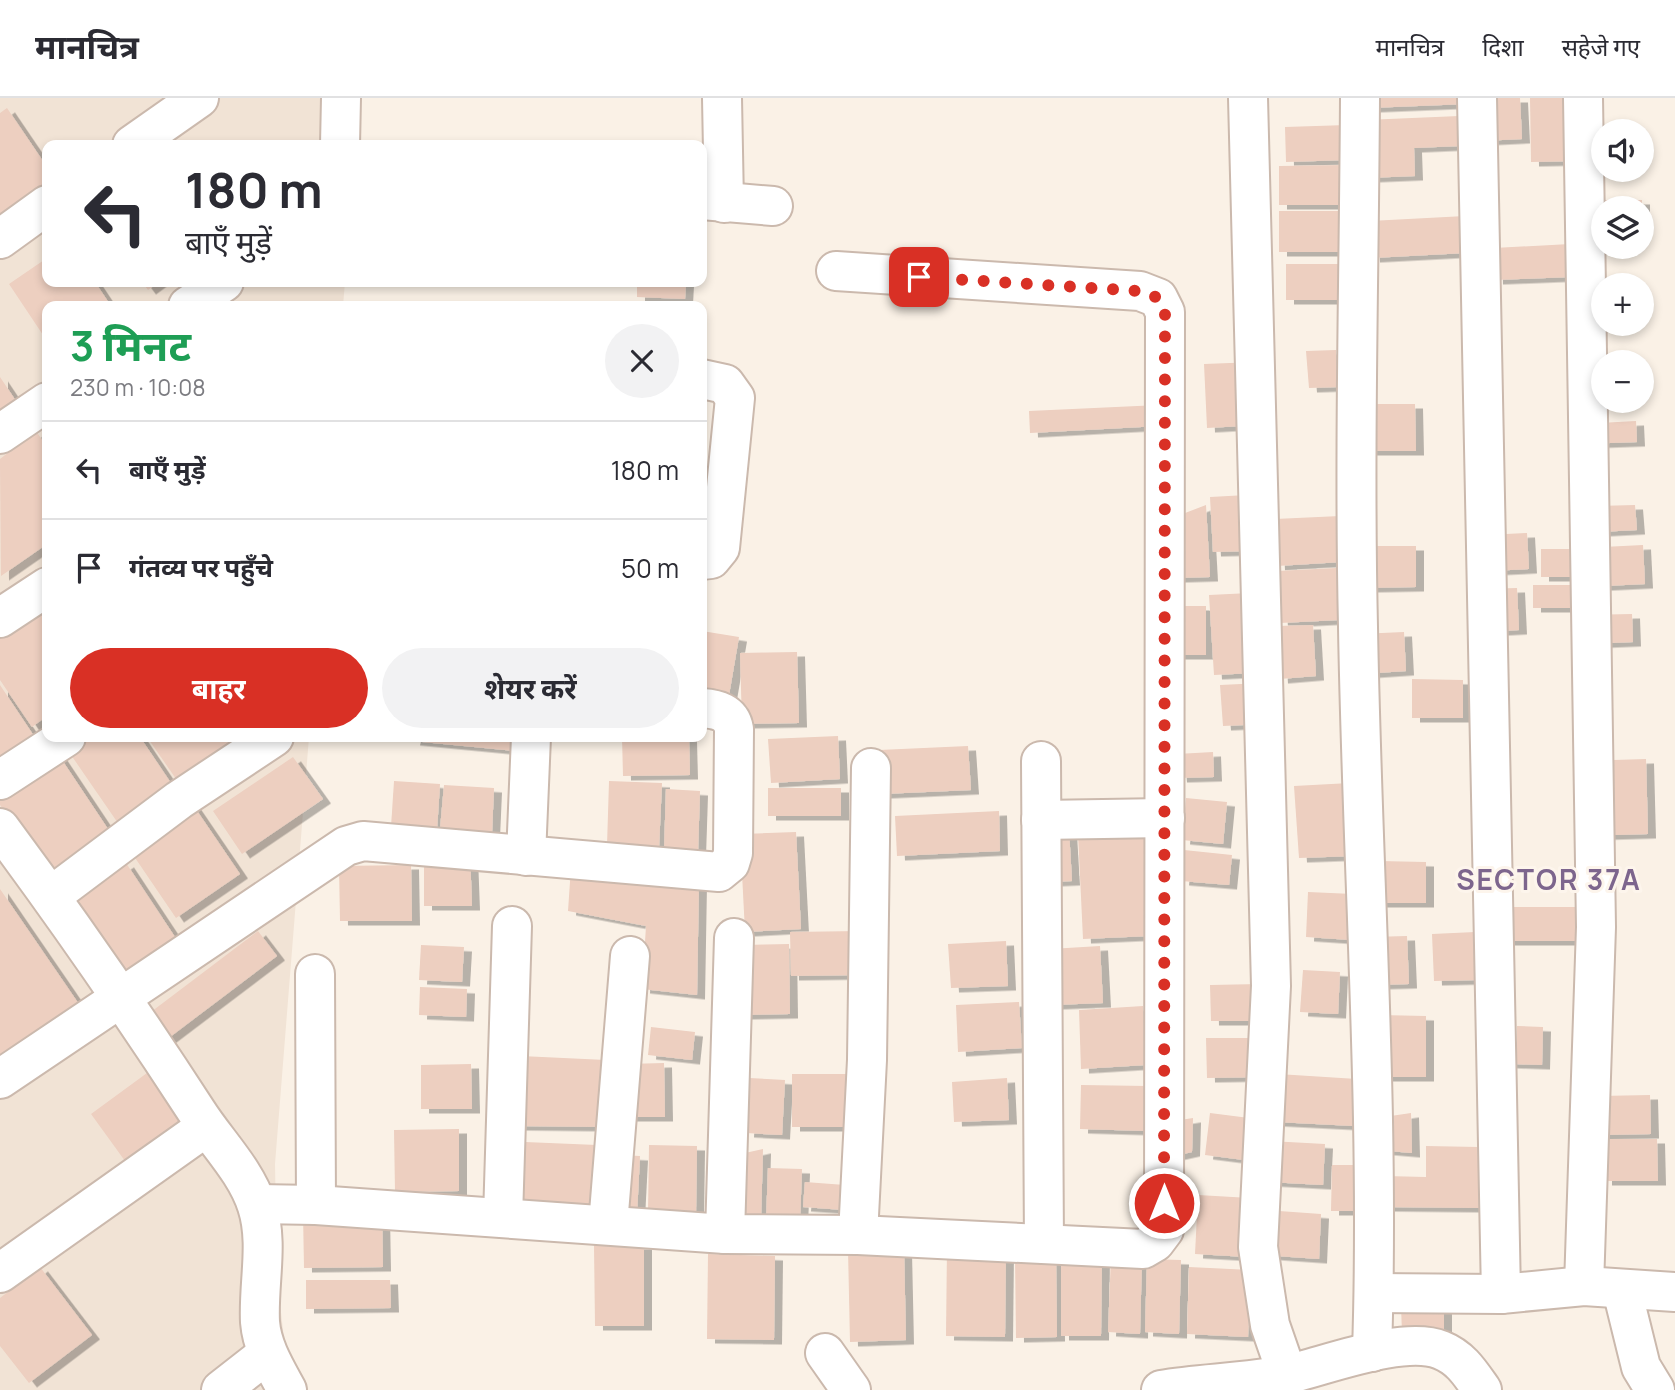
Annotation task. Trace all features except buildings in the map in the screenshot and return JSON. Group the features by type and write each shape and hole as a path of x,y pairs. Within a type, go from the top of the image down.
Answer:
{"street":[{"path":"139,140 199,98"},
{"path":"340,140 341,98"},
{"path":"722,98 713,202 772,206"},
{"path":"1248,98 1271,986 1258,1247 1270,1325 1287,1374"},
{"path":"1360,98 1357,626 1370,1008 1374,1293 1372,1352"},
{"path":"1477,98 1501,1294"},
{"path":"1583,98 1596,926 1584,1286"},
{"path":"0,239 42,209"},
{"path":"257,1204 316,1205 725,1234 858,1235 1143,1249 1155,1242 1164,1230 1165,312 1158,298 1140,291 836,271"},
{"path":"196,301 216,287"},
{"path":"707,380 725,384 735,398 720,548 711,559 707,559"},
{"path":"0,434 42,405"},
{"path":"0,618 42,590"},
{"path":"0,1079 346,846 363,841 719,872 730,863 733,853 734,729 732,720 724,712 707,709"},
{"path":"0,780 58,742"},
{"path":"51,896 179,800 266,742"},
{"path":"526,856 531,742"},
{"path":"1041,761 1044,1244"},
{"path":"858,1235 867,1060 871,768"},
{"path":"1041,820 1165,818"},
{"path":"6,849 51,896 244,1179 257,1204 263,1233 260,1323 267,1354 287,1390"},
{"path":"503,1218 512,926"},
{"path":"725,1234 734,938"},
{"path":"608,1225 630,956"},
{"path":"315,974 316,1205"},
{"path":"0,1273 206,1126"},
{"path":"1374,1293 1501,1294 1584,1286 1675,1292"},
{"path":"1622,1290 1642,1367 1655,1390"},
{"path":"1171,1389 1287,1374 1372,1352 1417,1346 1439,1349 1460,1360 1482,1390"},
{"path":"825,1353 851,1390"},
{"path":"221,1390 267,1354"}],"shaded area":[{"path":"0,98 360,98 356,140 42,140 42,287 345,287 343,301 42,301 42,742 309,742 275,1164 277,1277 287,1365 303,1390 0,1390"}],"district":[{"name":"SECTOR 37A","path":"1549,879"}],"route":[{"path":"919,277 1140,291 1158,298 1165,312 1164,1203"}]}
